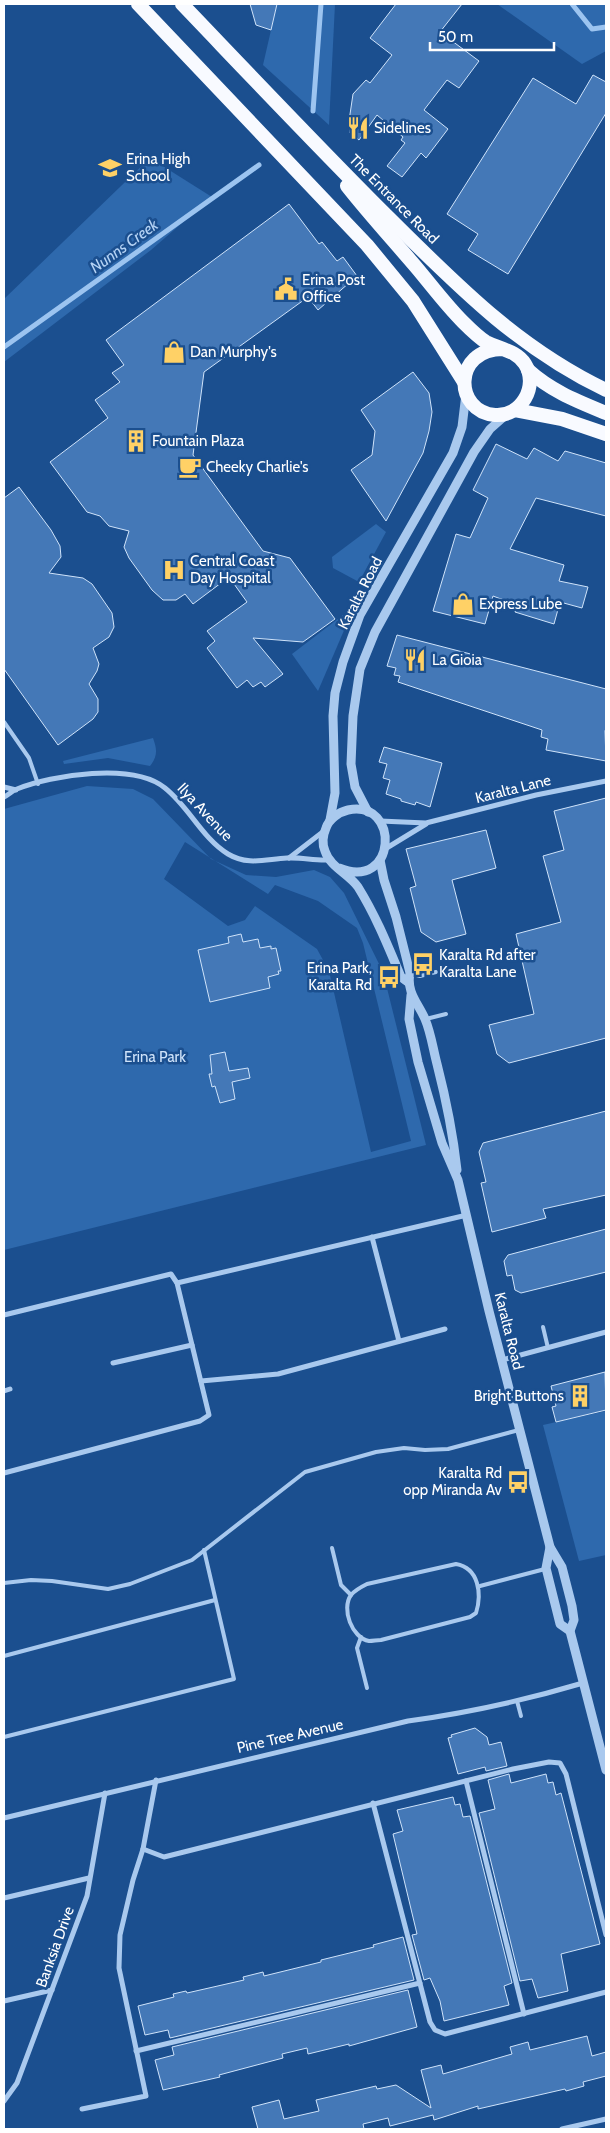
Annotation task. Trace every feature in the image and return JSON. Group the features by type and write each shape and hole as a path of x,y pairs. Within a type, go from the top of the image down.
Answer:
{"highway":[{"path":"138,4 367,245 412,301 465,388 472,403 482,411 494,415 511,412 562,419 606,434"},
{"name":"The Entrance Road","path":"182,4 308,136 470,298 526,343 581,378 606,390"},
{"path":"308,136 372,219 463,323 486,342 515,354 524,362 530,381 529,392 523,402 511,412"},
{"path":"465,388 466,372 471,361 480,353 491,349 503,349"},
{"path":"528,370 561,394 606,412"}],"street":[{"name":"Karalta Road","path":"409,977 401,977 372,911 357,886 329,860 324,850 323,840 330,820 335,793 333,716 335,692 343,662 360,615 453,453 462,427 465,388"},
{"name":"Karalta Road","path":"380,821 368,812 354,787 351,764 353,716 360,669 375,632 474,452 490,429 511,412"},
{"name":"Ilya Avenue","path":"4,797 16,790 38,784 96,772 112,772 148,779 165,787 188,810 208,838 228,855 251,862 289,858 315,861 329,860"},
{"name":"Karalta Lane","path":"380,821 426,823 536,795 606,780"},
{"name":"Ilya Avenue","path":"4,787 16,790"},
{"path":"330,820 344,811 360,809 368,812"},
{"path":"339,868 357,873 374,866 380,860 385,849 386,840 380,821"},
{"name":"Karalta Lane","path":"385,849 426,823"},
{"path":"289,858 325,830"},
{"name":"Karalta Road","path":"380,860 396,918 409,977 411,995 409,1019 418,1062 442,1143 458,1180"},
{"name":"Karalta Road","path":"411,995 425,1019 454,1139 458,1180 519,1430 550,1547 562,1567 572,1606 574,1620 570,1631 606,1770"},
{"path":"177,1283 467,1215"},
{"path":"372,1237 399,1341"},
{"path":"4,1315 171,1274 177,1283 209,1414 200,1421 4,1473"},
{"path":"201,1381 278,1374 445,1329"},
{"path":"502,1360 606,1332"},
{"path":"113,1363 192,1345"},
{"path":"4,1391 10,1389"},
{"name":"Karalta Road","path":"550,1547 546,1568 560,1624 570,1631"},
{"name":"Pine Tree Avenue","path":"4,1818 408,1721 452,1715 517,1701 583,1682"},
{"path":"143,1849 164,1857 466,1780 549,1762 560,1763 566,1774 606,1935"},
{"path":"82,2109 146,2096 123,1992 119,1960 120,1935 133,1880 143,1849 156,1780"},
{"path":"466,1780 524,2014"},
{"name":"Banksia Drive","path":"4,2101 17,2083 87,1896 104,1793"},
{"path":"373,1803 430,2022 435,2030 445,2034 606,1992"},
{"path":"4,1898 89,1878"},
{"path":"136,2051 420,1982"},
{"path":"4,2002 52,1990"},
{"path":"562,2129 606,2119"}],"lane":[{"path":"4,722 30,758 38,784"},
{"path":"409,977 436,972"},
{"path":"425,1019 446,1014"},
{"path":"543,1327 548,1348"},
{"path":"4,1583 31,1580 52,1581 108,1589 130,1584 192,1560 305,1472 376,1452 404,1448 425,1450 448,1448 519,1430"},
{"path":"332,1548 341,1586 351,1595"},
{"path":"4,1737 234,1680 204,1550"},
{"path":"456,1564 463,1565 469,1570 480,1586 476,1613 470,1617 381,1640 369,1641 361,1637 350,1623 347,1610 351,1595 366,1584 456,1564"},
{"path":"480,1586 546,1568"},
{"path":"4,1656 215,1600"},
{"path":"361,1637 358,1648 367,1688"},
{"path":"517,1701 521,1716"}],"green space":[{"path":"277,4 335,4 329,125 263,65"},
{"path":"497,4 606,4 606,51 582,64"},
{"path":"150,158 212,197 151,250 4,362 4,299"},
{"path":"376,524 386,532 359,582 333,568 332,557"},
{"path":"343,615 348,621 318,691 292,654"},
{"path":"153,738 156,752 150,766 108,758 64,764 63,761"},
{"name":"Erina Park","path":"87,786 133,789 153,799 209,857 185,842 164,879 228,926 245,920 255,906 317,949 329,971 371,1152 411,1141 363,943 357,928 318,901 275,885 268,894 215,861 246,875 276,877 314,870 330,877 344,893 383,972 426,1145 4,1250 4,809"},
{"path":"606,1411 606,1555 579,1561 543,1425"}],"building":[{"path":"250,4 277,4 271,30 256,25"},
{"path":"396,4 462,4 440,32 479,61 459,88 447,80 424,110 448,129 426,158 421,153 402,177 387,166 405,143 401,140 403,137 377,115 359,140 350,133 351,122 349,121 353,94 366,80 370,83 392,55 370,38"},
{"path":"593,75 606,82 606,113 508,274 468,250 478,234 447,214 533,78 576,104"},
{"name":"Fountain Plaza","path":"289,204 319,244 322,242 337,261 343,257 357,276 318,310 308,297 204,372 193,455 263,551 290,558 335,619 303,642 253,638 283,674 265,687 261,682 253,687 247,680 237,688 207,648 215,641 207,631 247,602 229,577 193,604 185,594 176,600 163,600 152,590 129,558 124,547 129,531 109,526 100,516 87,512 50,462 108,418 95,400 120,382 112,373 124,365 106,340"},
{"path":"413,372 429,393 432,412 429,431 423,453 386,521 351,470 372,455 375,431 361,410"},
{"path":"496,444 527,459 534,448 558,461 565,451 606,463 606,516 536,498 510,549 564,565 559,581 588,587 582,608 560,602 554,624 515,612 517,605 493,596 485,624 433,611 456,534 470,538 488,498 473,490"},
{"path":"19,487 51,530 60,546 61,557 49,573 83,578 92,584 112,613 114,627 109,637 93,648 99,664 89,684 98,699 98,712 93,719 58,745 4,669 4,498"},
{"path":"397,635 606,689 606,761 546,750 548,739 541,737 542,730 398,682 400,676 394,675 396,668 387,666"},
{"path":"384,747 442,763 430,807 416,802 415,805 401,801 401,799 386,794 390,780 383,778 387,764 379,762"},
{"path":"606,798 606,1038 509,1063 497,1054 489,1025 534,1014 516,934 561,922 543,856 564,850 554,811"},
{"path":"486,830 496,868 452,880 466,934 436,942 421,932 410,888 416,886 406,849"},
{"path":"241,934 243,942 258,939 260,948 271,946 271,949 276,948 281,971 278,971 279,974 268,977 270,988 210,1002 198,950 229,943 228,937"},
{"path":"225,1052 229,1071 248,1068 250,1078 232,1082 235,1099 220,1103 215,1086 212,1087 209,1074 212,1074 210,1055"},
{"path":"606,1111 606,1195 543,1209 546,1218 492,1232 481,1183 486,1182 479,1152 483,1143"},
{"path":"606,1229 606,1272 521,1293 515,1290 512,1275 507,1276 504,1261 508,1255"},
{"name":"Bright Buttons","path":"605,1372 606,1410 556,1422 552,1407 556,1406 551,1386"},
{"path":"475,1728 487,1737 489,1745 501,1742 507,1766 486,1771 485,1767 458,1774 448,1738 452,1737 451,1735"},
{"path":"509,1774 511,1783 546,1774 548,1783 553,1782 556,1795 561,1793 600,1944 561,1954 568,1991 538,1998 532,1979 520,1981 479,1813 495,1809 488,1780"},
{"path":"453,1797 455,1805 460,1804 463,1817 470,1816 512,1983 504,1986 509,2005 444,2021 440,2001 430,1978 424,1980 412,1935 417,1934 393,1834 403,1831 397,1810"},
{"path":"403,1937 414,1980 170,2038 168,2030 145,2035 138,2006 174,1997 173,1994 186,1991 187,1993 244,1980 243,1977 263,1972 264,1976 321,1962 321,1960 374,1947 373,1945"},
{"path":"408,1990 417,2027 349,2046 349,2044 308,2054 307,2048 282,2054 283,2058 219,2075 220,2077 163,2090 155,2060 174,2055 172,2047"},
{"path":"587,2036 592,2056 606,2052 606,2076 583,2082 584,2086 566,2091 565,2089 478,2109 478,2106 434,2120 433,2115 390,2126 388,2118 363,2124 364,2129 258,2129 252,2107 279,2100 284,2119 319,2111 316,2100 376,2086 377,2089 396,2085 431,2108 421,2070 441,2065 443,2074 512,2054 510,2047 528,2042 530,2050"}],"waterway":[{"name":"Nunns Creek","path":"313,111 321,4"},
{"name":"Nunns Creek","path":"572,4 592,29 606,27"},
{"name":"Nunns Creek","path":"4,347 259,165"}],"place":[{"name":"Sidelines","path":"358,128"},
{"name":"Erina High School","path":"110,168"},
{"name":"Erina Post Office","path":"286,289"},
{"name":"Dan Murphy's","path":"174,352"},
{"name":"Fountain Plaza","path":"136,441"},
{"name":"Cheeky Charlie's","path":"190,467"},
{"name":"Central Coast Day Hospital","path":"174,570"},
{"name":"Express Lube","path":"463,604"},
{"name":"La Gioia","path":"415,660"},
{"name":"Karalta Rd after Karalta Lane","path":"423,964"},
{"name":"Erina Park, Karalta Rd","path":"389,977"},
{"name":"Bright Buttons","path":"580,1396"},
{"name":"Karalta Rd opp Miranda Av","path":"518,1482"}]}
